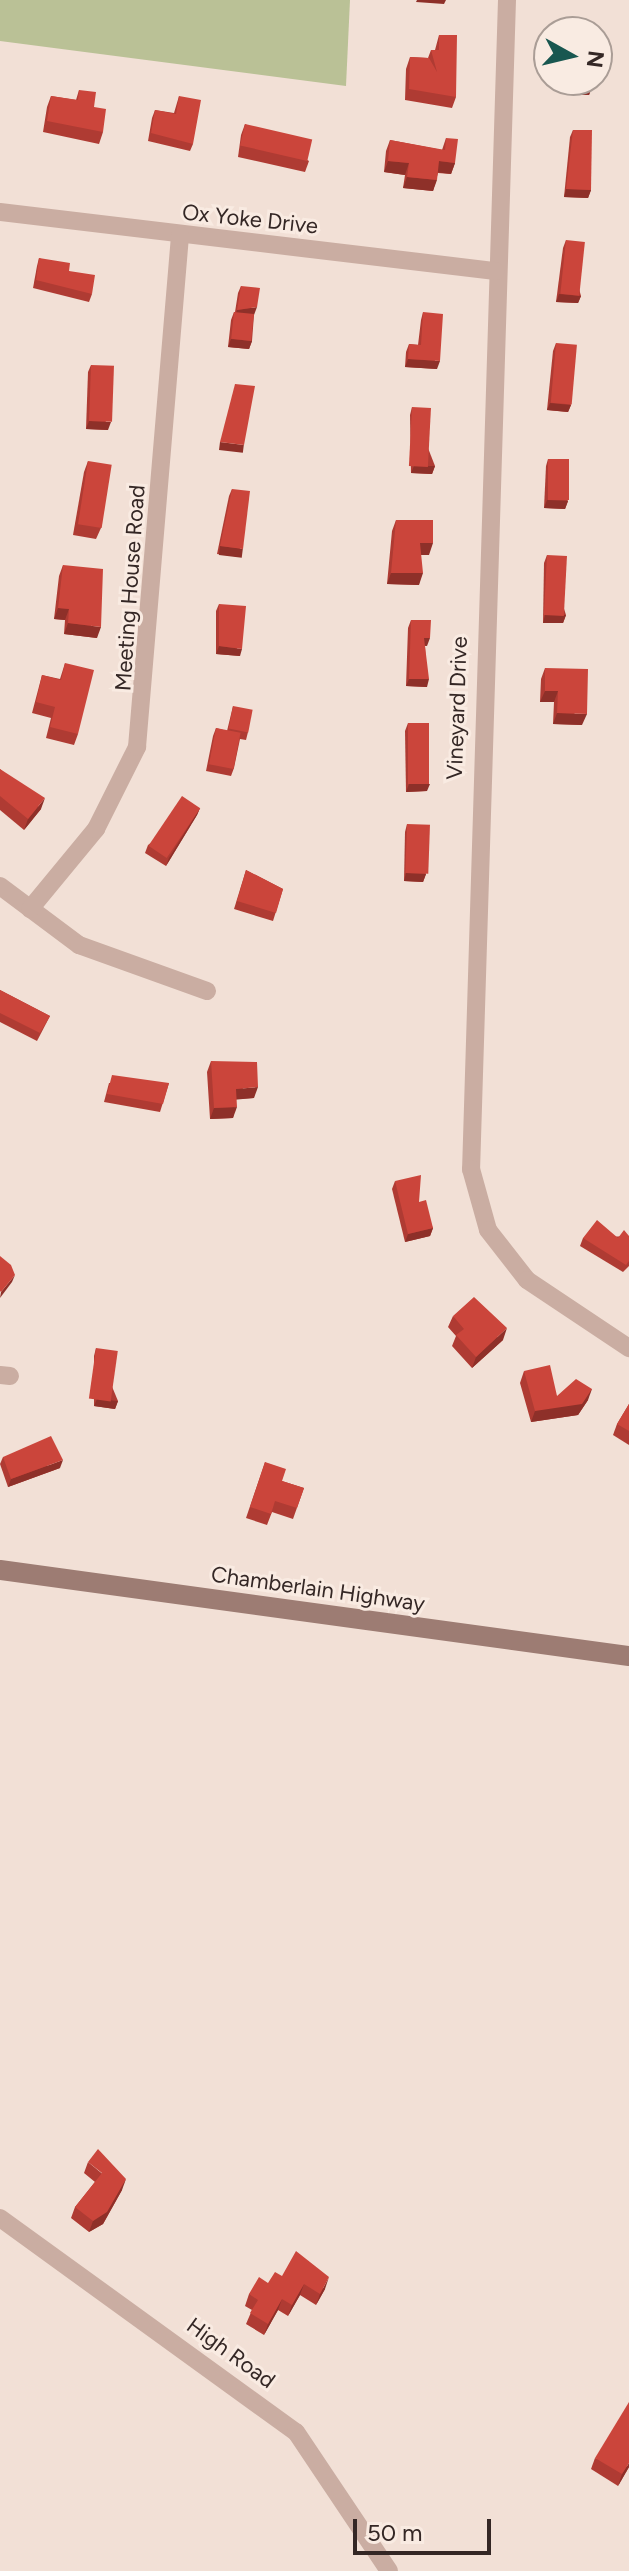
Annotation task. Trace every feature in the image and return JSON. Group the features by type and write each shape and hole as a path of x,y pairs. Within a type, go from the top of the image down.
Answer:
{"main road":[{"name":"Chamberlain Highway","path":"0,1570 629,1656"}],"street":[{"name":"Vineyard Drive","path":"507,0 495,271 471,1169 488,1230 527,1280 629,1348"},
{"name":"Ox Yoke Drive","path":"0,212 180,236 495,271"},
{"name":"Meeting House Road","path":"30,909 96,829 137,747 180,236"},
{"path":"0,886 79,945 207,991"},
{"name":"High Road","path":"0,2218 296,2432 389,2571"}],"green space":[{"path":"0,0 350,0 346,86 0,41"}],"building":[{"path":"439,35 457,35 456,97 409,89 410,57 429,58 437,72 431,50 439,50"},
{"path":"79,90 96,92 94,107 106,109 103,132 47,121 51,96 78,100"},
{"path":"179,96 201,100 193,144 151,133 155,110 176,114"},
{"path":"245,124 312,140 307,161 240,145"},
{"path":"573,130 592,130 591,190 566,189"},
{"path":"446,138 458,139 455,163 439,161 437,180 407,177 409,163 388,161 390,140 445,150"},
{"path":"566,240 585,242 579,296 560,294"},
{"path":"39,258 70,263 69,271 95,275 92,294 36,280"},
{"path":"241,286 260,288 257,307 237,310"},
{"path":"234,312 254,314 251,341 231,339"},
{"path":"423,312 443,314 440,361 408,359 409,344 421,345"},
{"path":"556,343 577,345 572,405 551,403"},
{"path":"91,365 114,366 112,422 89,421"},
{"path":"235,384 255,386 244,445 220,442"},
{"path":"412,407 431,408 428,467 409,466"},
{"path":"548,459 569,459 569,500 548,500"},
{"path":"88,461 112,465 102,528 78,524"},
{"path":"232,489 250,491 243,549 220,546"},
{"path":"396,520 433,520 433,543 420,543 423,573 391,573"},
{"path":"547,555 567,556 564,616 544,615"},
{"path":"63,565 103,569 101,627 68,623 69,609 58,608"},
{"path":"219,604 246,606 242,649 219,646"},
{"path":"411,620 431,620 430,638 424,638 429,679 409,679"},
{"path":"65,663 94,670 78,734 50,727 55,707 36,702 42,675 61,680"},
{"path":"545,668 588,669 587,714 557,713 558,691 545,691"},
{"path":"233,706 253,710 248,732 229,729"},
{"path":"408,723 429,723 429,784 408,784"},
{"path":"216,728 241,733 233,769 209,764"},
{"path":"0,769 45,798 28,819 0,796"},
{"path":"182,796 200,808 167,858 148,846"},
{"path":"407,824 430,825 428,874 405,873"},
{"path":"246,870 283,889 276,913 237,901"},
{"path":"0,990 50,1016 40,1033 0,1013"},
{"path":"211,1061 257,1062 258,1087 236,1089 237,1107 214,1108"},
{"path":"112,1075 169,1083 163,1104 107,1094"},
{"path":"421,1175 419,1202 426,1200 433,1228 408,1234 395,1181"},
{"path":"597,1220 618,1238 624,1230 629,1236 629,1261 626,1265 583,1238"},
{"path":"0,1256 11,1265 15,1275 1,1292 0,1291"},
{"path":"474,1297 507,1328 476,1357 456,1335 464,1329 453,1316"},
{"path":"96,1348 118,1351 111,1402 89,1399"},
{"path":"550,1365 557,1396 576,1379 592,1389 582,1404 535,1411 524,1371"},
{"path":"629,1404 629,1431 617,1424"},
{"path":"51,1436 63,1460 11,1479 3,1457"},
{"path":"265,1462 286,1469 282,1481 304,1488 297,1508 275,1501 271,1514 250,1507"},
{"path":"98,2149 126,2179 107,2212 93,2221 75,2207 102,2173 88,2162"},
{"path":"296,2251 329,2277 320,2294 304,2284 292,2305 282,2299 268,2324 250,2313 258,2300 249,2294 259,2277 268,2283 275,2272 282,2276"},
{"path":"629,2402 629,2463 622,2474 595,2458"}]}
